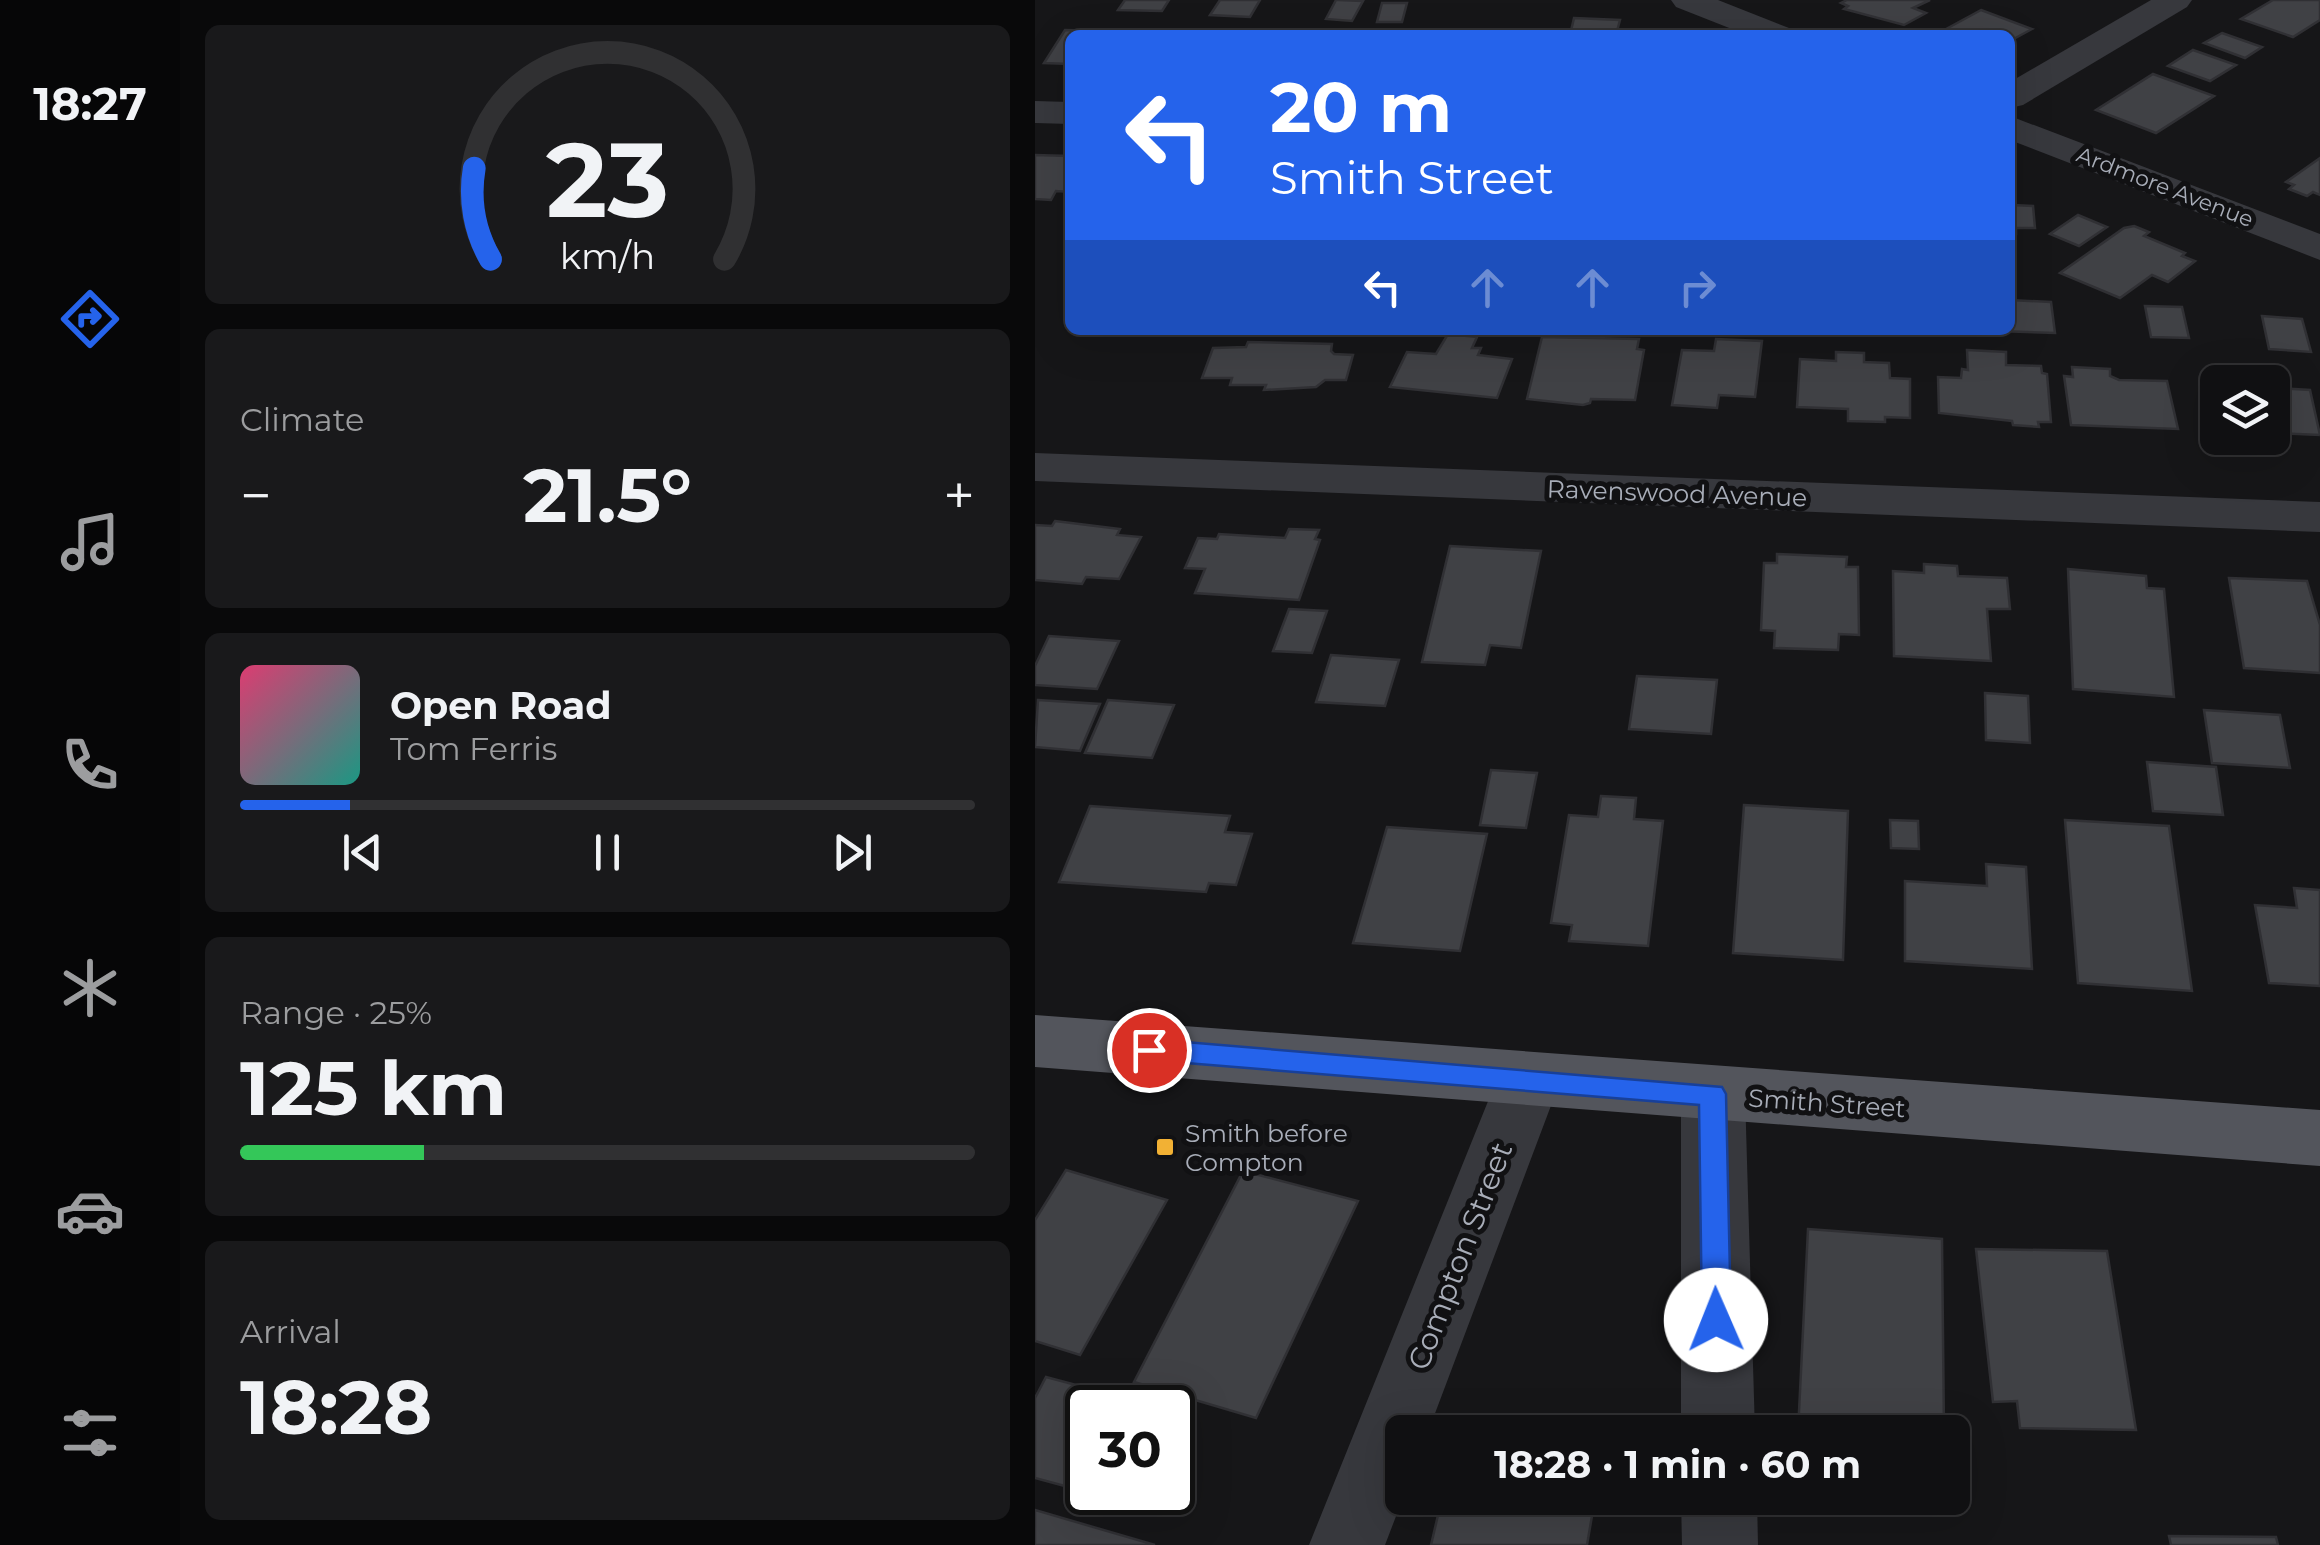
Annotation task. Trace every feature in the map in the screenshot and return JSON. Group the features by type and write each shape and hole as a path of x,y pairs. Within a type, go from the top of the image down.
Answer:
{"main road":[{"name":"Smith Street","path":"1035,1041 2320,1138"}],"street":[{"path":"1688,0 1764,30"},
{"path":"2015,94 2175,0"},
{"path":"1035,112 1065,113"},
{"name":"Ardmore Avenue","path":"2015,129 2320,248"},
{"name":"Ravenswood Avenue","path":"1035,468 2320,517"},
{"name":"Compton Street","path":"1347,1545 1529,1079"},
{"path":"1713,1094 1718,1415"},
{"path":"1719,1515 1720,1545"}],"building":[{"path":"1125,0 1169,0 1162,11 1118,10"},
{"path":"1220,0 1260,0 1250,17 1210,15"},
{"path":"1336,0 1363,1 1352,21 1326,19"},
{"path":"1930,0 1913,8 1926,13 1904,25 1844,9 1848,6 1841,3"},
{"path":"2273,0 2320,0 2320,20 2293,37 2241,19"},
{"path":"1382,3 1407,3 1402,22 1377,22"},
{"path":"1981,10 2032,29 2015,38 2015,30 1944,30"},
{"path":"1574,18 1620,20 1617,30 1571,30"},
{"path":"1065,30 1065,64 1044,63"},
{"path":"2222,33 2262,47 2245,58 2204,43"},
{"path":"2193,50 2236,65 2210,81 2168,66"},
{"path":"2153,74 2214,96 2156,133 2096,110"},
{"path":"1035,155 1065,156 1065,192 1056,191 1051,200 1035,199"},
{"path":"2320,158 2320,195 2313,192 2307,196 2289,189 2294,185 2286,182"},
{"path":"2015,205 2033,206 2035,228 2016,228 2016,234"},
{"path":"2078,215 2107,227 2079,246 2050,234"},
{"path":"2134,226 2149,232 2144,236 2195,261 2168,282 2152,275 2120,298 2060,273 2124,228"},
{"path":"2015,300 2051,302 2055,333 2015,332"},
{"path":"2145,306 2182,307 2189,338 2151,337"},
{"path":"2262,316 2302,319 2311,352 2269,349"},
{"path":"1447,335 1458,335 1477,337 1472,348 1481,348 1478,355 1512,359 1497,398 1390,387 1407,352 1436,354"},
{"path":"1542,337 1639,339 1637,349 1644,350 1635,400 1591,399 1583,405 1527,399"},
{"path":"1716,339 1762,341 1755,397 1719,395 1717,408 1672,405 1682,350 1714,351"},
{"path":"1248,342 1332,344 1334,354 1353,355 1346,380 1325,380 1316,387 1264,390 1266,385 1230,385 1232,378 1202,378 1213,348 1246,347"},
{"path":"1967,350 2006,352 2006,365 2041,366 2042,373 2047,374 2051,422 2038,422 2039,427 2013,425 2012,421 1939,413 1938,377 1961,378 1962,369 1968,370"},
{"path":"1836,352 1864,353 1864,362 1889,363 1890,378 1910,379 1910,418 1848,421 1848,409 1797,407 1800,359 1836,361"},
{"path":"2072,367 2110,369 2110,376 2119,380 2167,381 2178,429 2071,425 2064,376 2073,377"},
{"path":"2290,389 2310,390 2320,435 2290,434"},
{"path":"1055,521 1120,529 1117,535 1141,537 1119,579 1086,577 1082,584 1035,580 1035,525 1052,526"},
{"path":"1289,529 1319,530 1315,539 1320,540 1299,600 1195,593 1205,569 1185,568 1198,538 1217,539 1219,534 1285,538"},
{"path":"1450,546 1541,551 1521,648 1490,645 1485,665 1422,662"},
{"path":"1777,554 1847,557 1846,567 1858,567 1859,635 1839,634 1838,650 1774,648 1775,631 1761,630 1764,563 1777,563"},
{"path":"1924,564 1957,566 1958,576 2007,578 2010,609 1987,609 1991,661 1894,656 1893,571 1924,573"},
{"path":"2068,569 2146,576 2147,588 2164,589 2174,697 2073,689"},
{"path":"2229,578 2307,581 2320,625 2320,673 2244,668"},
{"path":"1289,609 1327,611 1312,653 1273,651"},
{"path":"1049,636 1119,641 1097,689 1035,685 1035,666"},
{"path":"1331,655 1399,660 1385,706 1316,702"},
{"path":"1637,676 1717,680 1711,734 1629,729"},
{"path":"1985,693 2028,696 2030,743 1986,740"},
{"path":"1038,700 1100,704 1080,751 1035,747"},
{"path":"1108,700 1174,705 1152,758 1085,753"},
{"path":"2204,710 2280,715 2290,768 2212,763"},
{"path":"2147,762 2216,767 2223,815 2153,811"},
{"path":"1491,770 1537,773 1526,828 1480,825"},
{"path":"1601,796 1636,798 1634,819 1663,821 1648,946 1569,941 1572,925 1551,923 1569,815 1598,817"},
{"path":"1744,805 1848,811 1843,960 1733,953"},
{"path":"1090,806 1230,816 1225,832 1252,834 1236,885 1209,883 1206,892 1059,882"},
{"path":"1890,820 1918,821 1919,849 1891,848"},
{"path":"2065,820 2169,826 2192,991 2078,983"},
{"path":"1387,827 1487,834 1460,951 1353,943"},
{"path":"1986,864 2026,867 2032,969 1905,961 1905,881 1987,886"},
{"path":"2294,888 2320,890 2320,986 2269,983 2255,905 2297,908"},
{"path":"1066,1170 1167,1200 1080,1355 1035,1341 1035,1220"},
{"path":"1243,1171 1358,1201 1256,1418 1195,1400 1195,1385 1134,1382"},
{"path":"1808,1229 1942,1239 1944,1415 1799,1415"},
{"path":"1976,1249 2107,1251 2136,1430 2020,1428 2017,1401 1993,1402"},
{"path":"1046,1377 1076,1385 1065,1385 1065,1486 1035,1478 1035,1398"},
{"path":"1035,1510 1155,1545 1035,1545"},
{"path":"1438,1515 1593,1515 1587,1545 1431,1545"},
{"path":"2169,1536 2276,1537 2278,1545 2171,1545"}],"place":[{"name":"Smith before Compton","path":"1165,1147"}],"route":[{"path":"1149,1050 1713,1094 1716,1320"}]}
